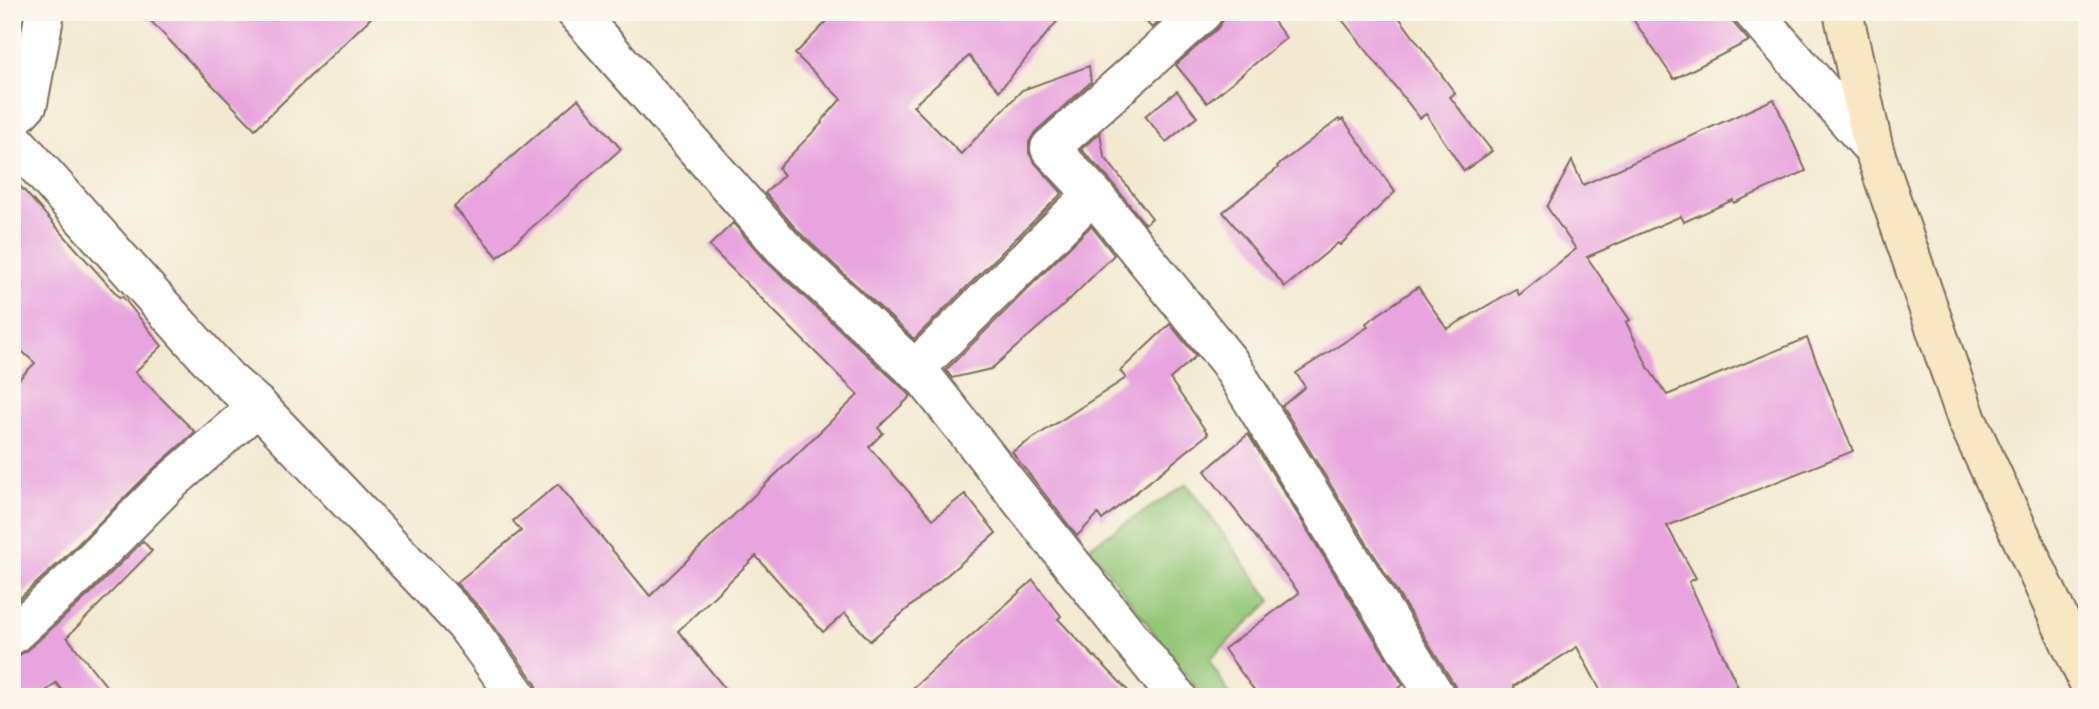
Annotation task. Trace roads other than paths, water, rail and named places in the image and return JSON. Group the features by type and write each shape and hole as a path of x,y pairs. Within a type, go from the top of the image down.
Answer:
{"main road":[{"path":"1843,12 1874,150 1968,420 2087,679"}],"street":[{"path":"12,120 28,103 45,12"},
{"path":"576,12 783,247 925,379 1177,697"},
{"path":"1203,12 1050,148 1093,194 1229,362 1436,697"},
{"path":"1753,12 1874,150"},
{"path":"12,138 227,379 258,406 466,624 518,697"},
{"path":"914,369 1093,194"},
{"path":"12,635 77,576 167,485 258,406"}]}
